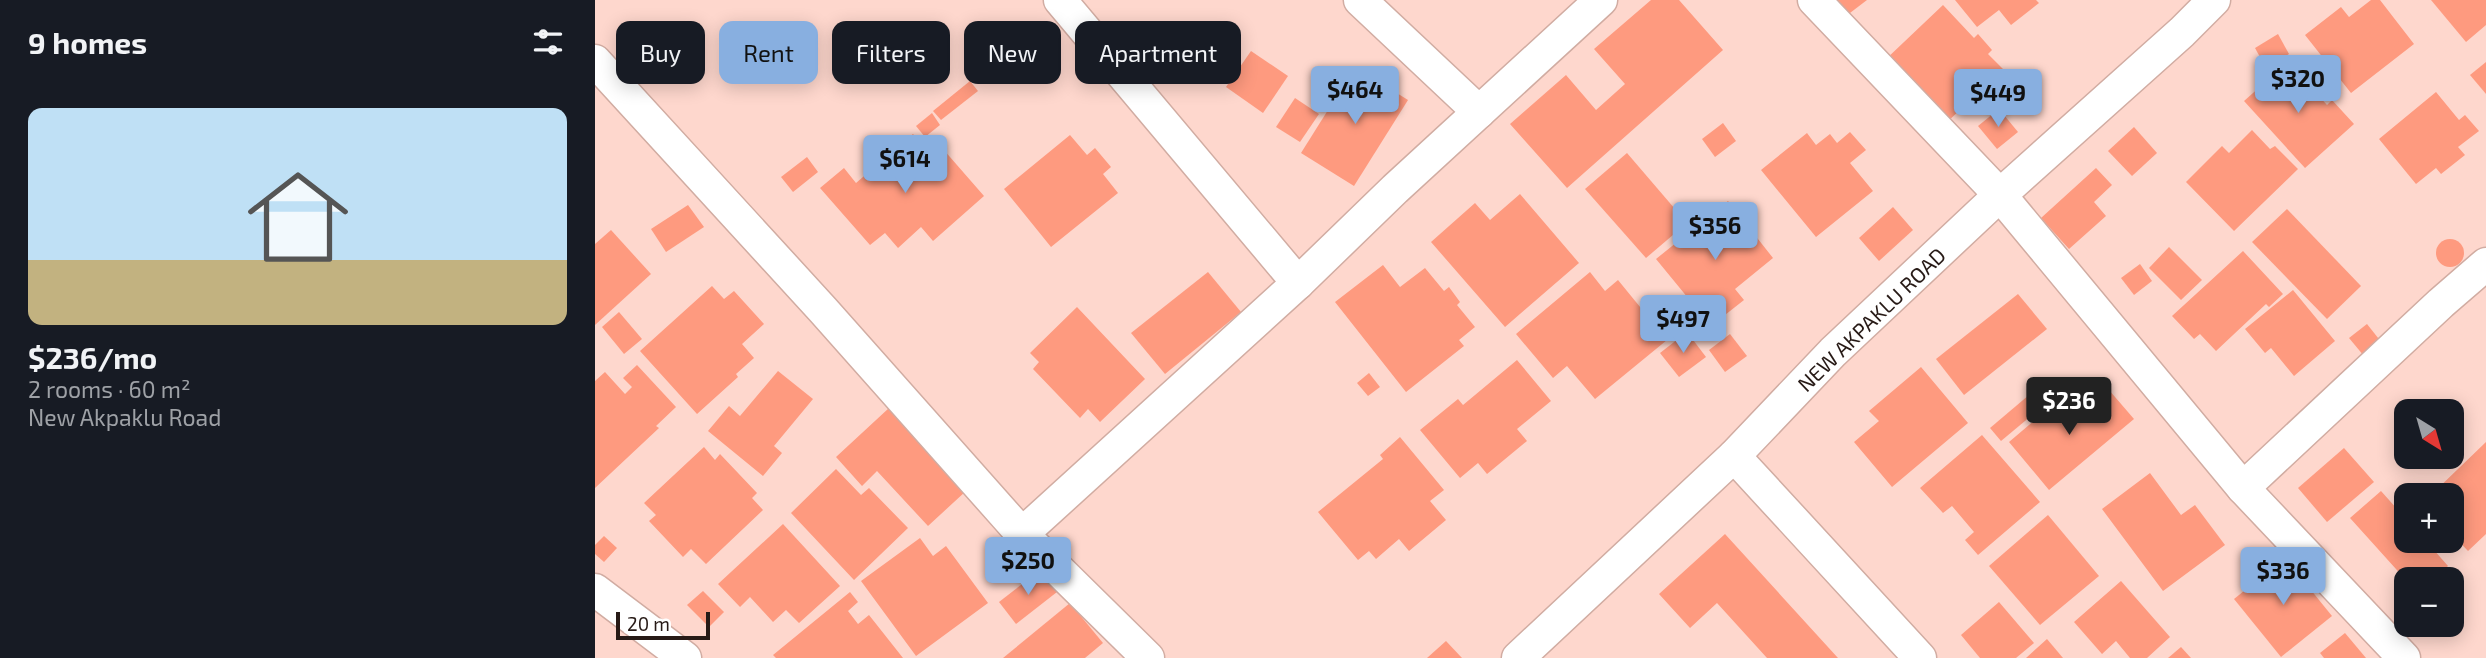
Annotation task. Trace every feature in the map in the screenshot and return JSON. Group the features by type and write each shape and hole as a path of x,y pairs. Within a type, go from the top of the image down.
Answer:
{"street":[{"path":"1060,0 1298,283"},
{"path":"1360,0 1479,112"},
{"path":"1022,534 1298,283 1601,0"},
{"path":"1814,0 2000,195 2243,488 2404,658"},
{"name":"NEW AKPAKLU ROAD","path":"1518,658 1734,456 1833,352 2214,0"},
{"path":"595,61 814,300 1022,534 1148,658"},
{"path":"2243,488 2486,264"},
{"path":"1734,456 1920,658"},
{"path":"595,590 685,658"}],"building":[{"path":"1651,0 1679,0 1723,50 1567,188 1510,124 1566,75 1596,110 1625,84 1594,49"},
{"path":"1834,0 1867,0 1846,16"},
{"path":"1955,0 2036,0 2039,3 2011,25 1999,10 1977,27"},
{"path":"2371,0 2380,0 2414,44 2351,93 2305,35 2341,7 2349,17"},
{"path":"2431,0 2486,0 2486,25 2466,42"},
{"path":"1943,5 1974,38 1978,34 1992,50 1988,54 2003,69 1944,125 1884,61"},
{"path":"2278,34 2289,54 2266,68 2255,48"},
{"path":"1251,51 1288,76 1263,113 1226,87 1228,84 1241,84 1241,65"},
{"path":"2288,62 2327,105 2332,100 2354,124 2305,168 2244,101"},
{"path":"2486,62 2486,94 2470,75"},
{"path":"1355,67 1408,100 1354,186 1301,153"},
{"path":"966,84 972,84 978,91 941,120 933,111"},
{"path":"2436,92 2459,120 2465,115 2479,131 2458,147 2465,155 2441,174 2436,168 2416,184 2379,139"},
{"path":"1295,98 1319,114 1300,142 1276,127"},
{"path":"1999,109 2018,132 1997,149 1978,126"},
{"path":"932,113 940,125 925,137 916,126"},
{"path":"1723,123 1736,141 1715,157 1702,139"},
{"path":"2134,127 2157,153 2132,176 2108,151"},
{"path":"2252,130 2270,149 2275,146 2298,169 2234,231 2186,182 2222,146 2229,153"},
{"path":"1850,132 1866,150 1850,163 1873,191 1816,237 1761,170 1807,133 1816,145 1830,134 1837,143"},
{"path":"913,134 934,158 943,149 984,196 933,241 921,227 898,248 885,233 870,245 820,188 844,168 856,183"},
{"path":"1070,135 1087,155 1095,148 1111,167 1103,174 1118,193 1051,247 1004,189"},
{"path":"1627,153 1687,223 1646,258 1585,189"},
{"path":"807,157 818,172 793,192 781,177"},
{"path":"2096,168 2112,185 2094,202 2106,216 2069,249 2041,218"},
{"path":"1520,194 1579,263 1505,327 1431,242 1475,203 1490,220"},
{"path":"1728,201 1773,258 1735,289 1744,300 1711,326 1656,259"},
{"path":"688,205 704,227 666,252 651,229"},
{"path":"1893,207 1913,230 1879,261 1859,238"},
{"path":"2287,209 2361,286 2327,319 2252,242"},
{"path":"611,230 651,274 595,325 595,244"},
{"path":"2450,239 2460,243 2464,253 2460,263 2450,267 2440,263 2436,253 2440,243"},
{"path":"2169,247 2202,280 2181,300 2149,268"},
{"path":"2243,251 2283,294 2269,307 2266,304 2216,351 2200,334 2194,339 2172,316"},
{"path":"2140,264 2152,281 2134,295 2121,278"},
{"path":"1383,265 1400,287 1425,268 1444,291 1449,287 1460,302 1457,305 1475,327 1459,340 1464,346 1406,392 1335,302"},
{"path":"1208,272 1241,312 1165,374 1131,333"},
{"path":"1590,272 1605,291 1618,280 1667,340 1595,399 1567,366 1553,378 1516,334"},
{"path":"712,286 724,299 734,291 764,324 742,344 754,358 736,374 738,377 697,414 640,351"},
{"path":"2293,290 2335,341 2294,376 2271,348 2265,353 2245,329"},
{"path":"2018,294 2047,329 1964,395 1936,359"},
{"path":"1077,307 1145,379 1100,422 1088,409 1080,418 1033,369 1039,362 1030,353"},
{"path":"619,312 642,339 624,354 602,327"},
{"path":"2367,324 2386,348 2369,362 2349,338"},
{"path":"1687,332 1706,357 1679,377 1660,353"},
{"path":"1730,334 1747,356 1725,372 1709,350"},
{"path":"1517,360 1551,401 1517,429 1527,441 1487,474 1478,463 1460,478 1420,430 1458,399 1463,405"},
{"path":"637,365 676,407 656,426 659,428 595,488 595,381 605,372 625,394 632,387 623,378"},
{"path":"1921,367 1968,423 1892,487 1854,442 1879,421 1869,411"},
{"path":"778,371 813,399 774,446 782,453 763,476 708,431 729,406 740,416"},
{"path":"1369,373 1380,387 1368,396 1357,383"},
{"path":"2043,383 2055,396 2001,441 1990,428"},
{"path":"2109,390 2134,419 2049,490 2009,442 2062,397 2078,416"},
{"path":"889,408 966,491 928,526 877,471 862,486 836,457"},
{"path":"1982,435 2040,502 1978,555 1965,540 1974,532 1952,506 1943,513 1920,488"},
{"path":"1400,437 1444,490 1430,501 1446,520 1409,551 1399,539 1376,559 1369,551 1358,560 1318,512 1383,459 1380,455"},
{"path":"2486,442 2486,534 2468,551 2464,547 2464,483 2443,483 2458,469 2464,469 2464,463"},
{"path":"704,447 715,460 720,454 757,493 752,498 763,510 706,564 691,549 683,557 649,521 656,515 644,503"},
{"path":"2344,448 2374,482 2327,522 2298,488"},
{"path":"836,469 861,495 869,488 908,528 854,580 791,513"},
{"path":"2150,473 2181,515 2195,505 2225,545 2163,591 2102,509"},
{"path":"2381,491 2394,506 2394,553 2437,553 2448,566 2394,567 2350,518"},
{"path":"2048,515 2099,576 2040,625 1989,566"},
{"path":"783,524 840,586 799,623 786,610 773,622 750,597 740,607 718,584"},
{"path":"1725,534 1838,658 1767,658 1717,603 1690,628 1659,594"},
{"path":"604,536 617,548 604,562 595,554 595,545"},
{"path":"920,538 933,556 946,546 988,603 916,656 861,581"},
{"path":"2285,558 2332,616 2281,657 2234,599"},
{"path":"1040,570 1057,592 1016,624 999,602"},
{"path":"2121,581 2170,637 2147,658 2130,658 2116,641 2102,654 2074,622"},
{"path":"703,591 724,612 709,627 687,605"},
{"path":"850,592 858,602 848,611 858,624 869,615 903,658 776,658 773,655"},
{"path":"1999,602 2034,643 2016,658 1980,658 1961,635"},
{"path":"1070,603 1103,643 1085,658 1003,658"},
{"path":"2345,633 2366,658 2324,658 2320,653"},
{"path":"2047,639 2063,658 2026,658"},
{"path":"1446,641 1462,658 1427,658"},
{"path":"2181,647 2191,658 2168,658"}]}
